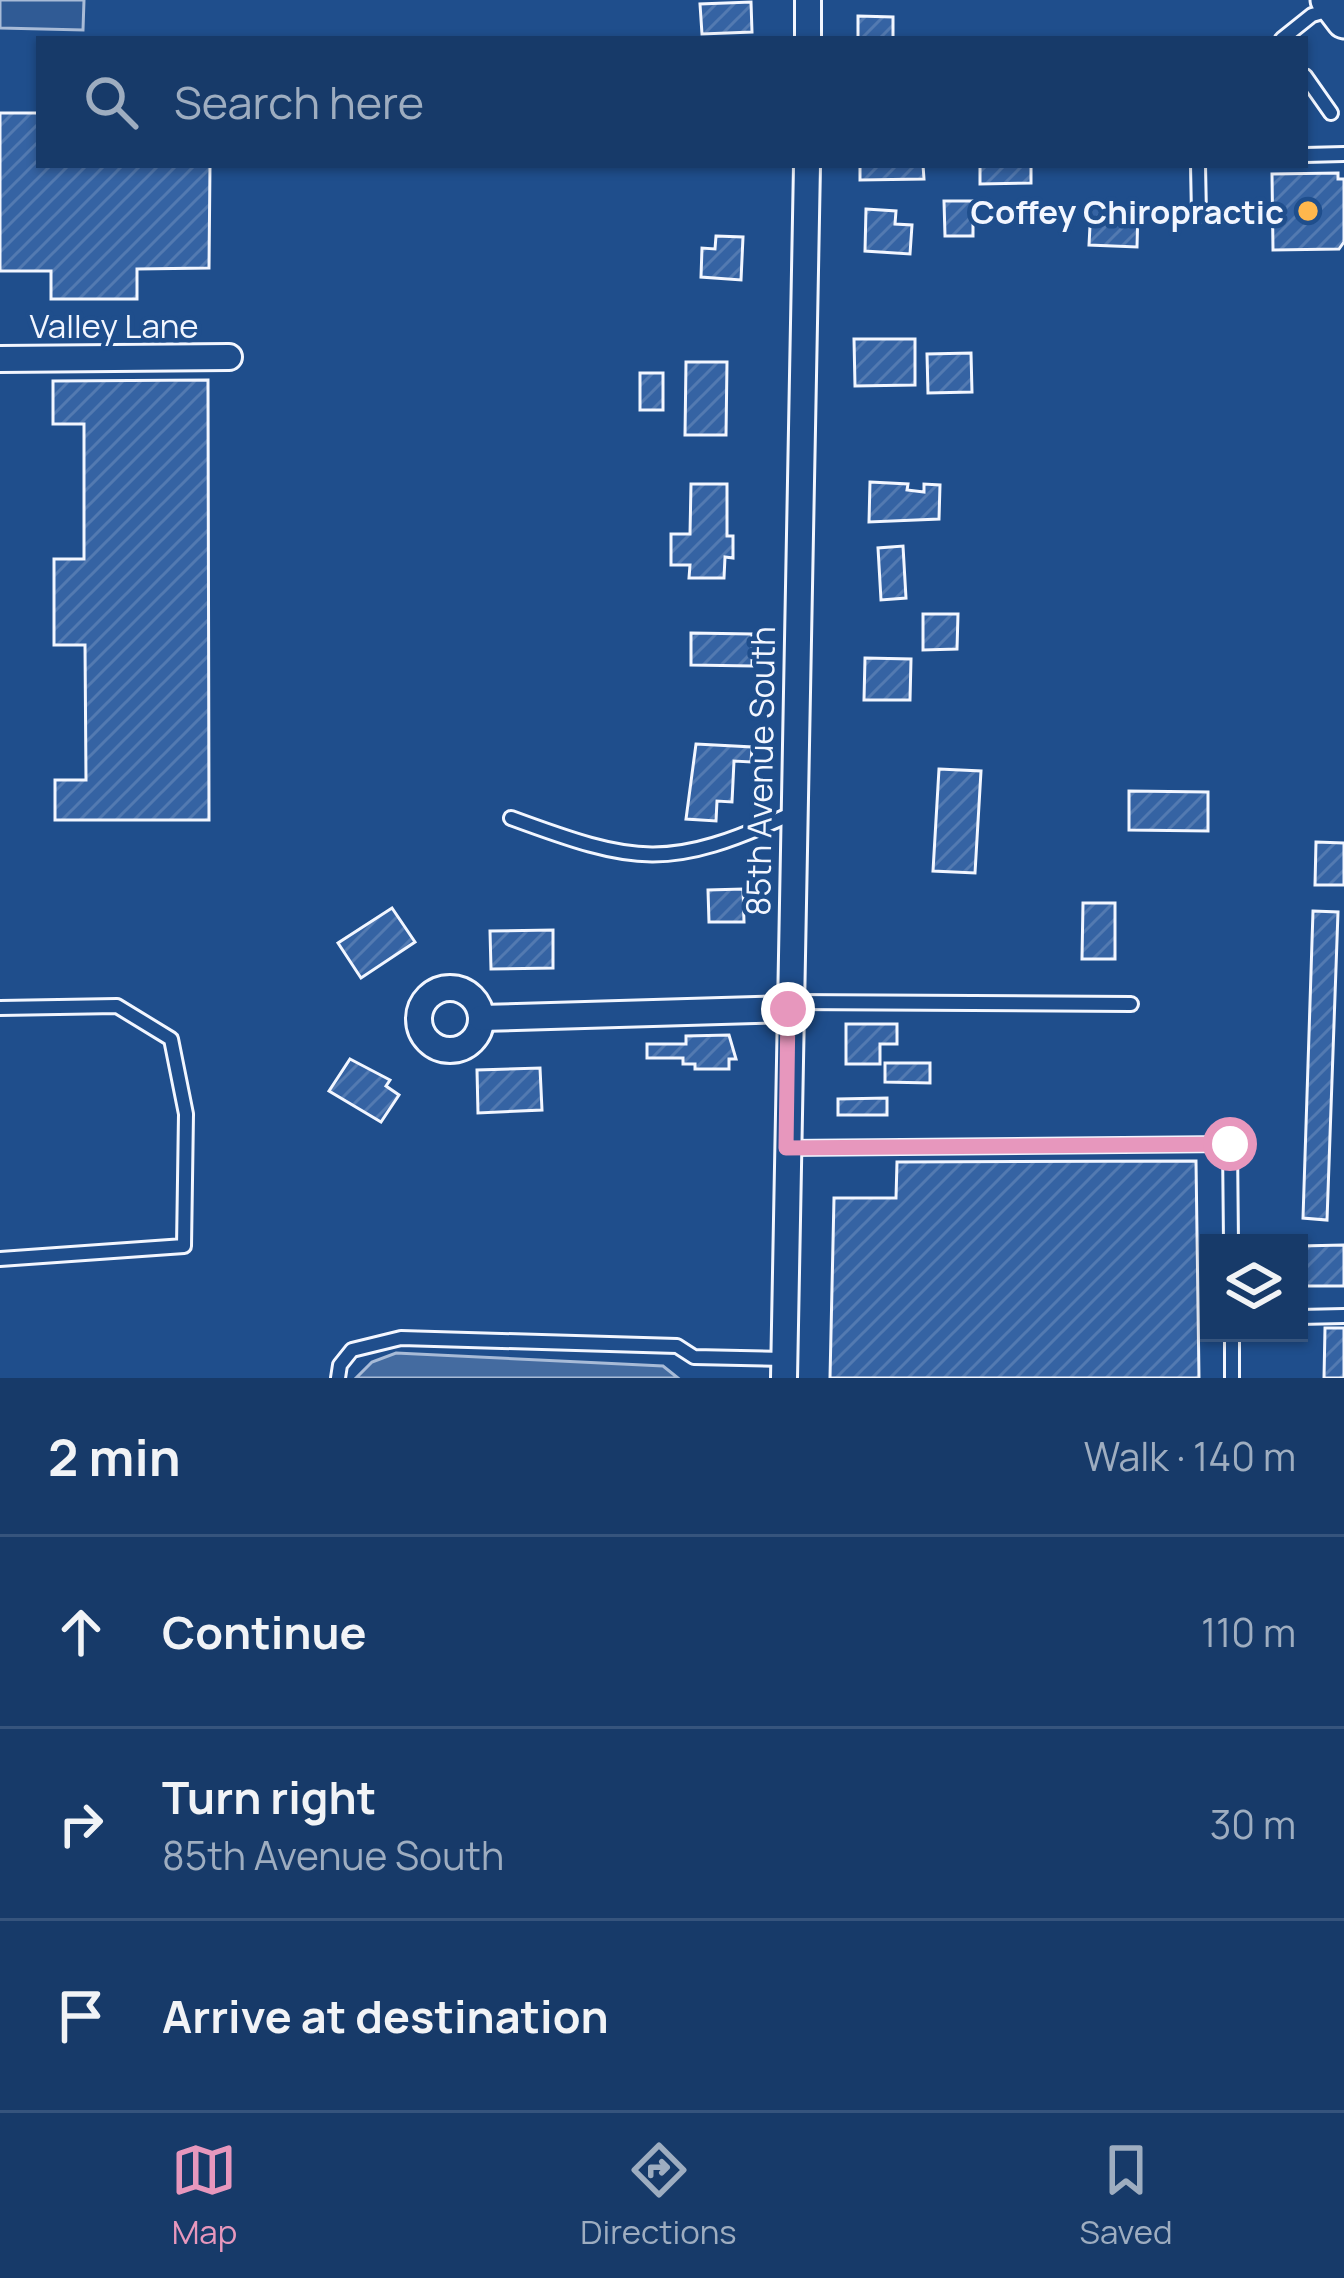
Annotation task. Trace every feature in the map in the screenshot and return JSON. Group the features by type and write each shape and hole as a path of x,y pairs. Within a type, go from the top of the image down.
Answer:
{"street":[{"path":"808,0 808,36"},
{"name":"85th Avenue South","path":"784,1369 807,168"},
{"name":"Valley Lane","path":"0,359 229,357"},
{"path":"481,1018 788,1005"}],"lane":[{"path":"1286,36 1312,15 1335,10"},
{"path":"1308,80 1331,113"},
{"path":"1308,155 1344,154"},
{"path":"1198,168 1199,215"},
{"path":"511,818 599,850 646,856 695,850 793,813"},
{"path":"788,1005 1131,1004"},
{"path":"0,1008 117,1006 171,1039 186,1114 184,1246 0,1258"},
{"path":"786,1148 1230,1144 1231,1234"},
{"path":"1308,1317 1344,1316"},
{"path":"338,1378 352,1350 401,1338 677,1346 694,1357 784,1369"},
{"path":"1232,1342 1232,1378"}],"shaded area":[{"path":"0,0 84,0 83,30 0,28"},
{"path":"396,1353 663,1366 678,1378 356,1378 372,1362"}],"building":[{"path":"751,2 752,32 702,34 700,4"},
{"path":"858,16 893,17 893,36 858,36"},
{"path":"0,113 36,113 36,168 210,168 209,268 137,269 137,299 51,299 51,271 0,271"},
{"path":"860,168 923,168 924,179 860,180"},
{"path":"980,168 1031,168 1031,183 980,184"},
{"name":"Coffey Chiropractic","path":"1338,173 1338,179 1344,179 1344,242 1339,249 1273,250 1272,174"},
{"path":"944,201 973,201 973,236 945,236"},
{"path":"1091,207 1138,209 1137,247 1089,245"},
{"path":"866,209 896,211 895,224 912,225 910,254 865,251"},
{"path":"716,236 743,237 741,280 701,277 702,248 715,249"},
{"path":"854,339 915,339 915,385 855,386"},
{"path":"971,353 972,392 928,393 927,354"},
{"path":"686,362 727,362 726,435 685,435"},
{"path":"640,373 663,373 663,410 640,410"},
{"path":"208,380 209,820 55,820 55,780 86,780 85,645 54,645 54,559 84,559 84,424 53,424 53,381"},
{"path":"870,482 908,484 907,490 924,492 924,484 940,485 939,519 869,522"},
{"path":"691,484 727,484 727,536 733,536 733,558 725,557 724,578 689,578 690,565 671,565 671,534 690,534"},
{"path":"903,546 906,598 881,600 878,548"},
{"path":"923,614 958,614 957,649 923,650"},
{"path":"691,633 752,634 752,666 691,665"},
{"path":"865,658 911,659 910,700 864,700"},
{"path":"696,744 752,747 751,762 734,761 732,802 717,801 716,821 686,819"},
{"path":"939,769 981,771 975,873 933,871"},
{"path":"1129,791 1208,792 1208,831 1129,830"},
{"path":"1316,842 1344,843 1344,885 1315,885"},
{"path":"743,889 744,922 709,922 708,890"},
{"path":"1083,903 1115,903 1115,959 1082,959"},
{"path":"392,908 415,942 361,978 338,943"},
{"path":"1313,911 1338,912 1327,1220 1303,1218"},
{"path":"553,930 553,968 491,969 490,931"},
{"path":"846,1024 897,1024 897,1044 880,1044 880,1064 846,1064"},
{"path":"729,1035 736,1059 729,1059 729,1069 695,1069 695,1064 683,1064 683,1058 647,1058 647,1044 686,1044 686,1036"},
{"path":"350,1059 390,1080 386,1086 399,1095 381,1122 329,1091"},
{"path":"885,1063 930,1063 930,1083 885,1082"},
{"path":"540,1068 542,1110 478,1113 477,1070"},
{"path":"887,1098 887,1115 838,1115 838,1099"},
{"path":"1196,1161 1199,1378 830,1378 834,1198 896,1198 897,1162"},
{"path":"1344,1245 1344,1286 1308,1286 1308,1246"},
{"path":"1325,1328 1344,1328 1344,1378 1324,1378"}],"place":[{"name":"Coffey Chiropractic","path":"1308,211"}],"route":[{"path":"788,1009 786,1148 1230,1144"}]}
